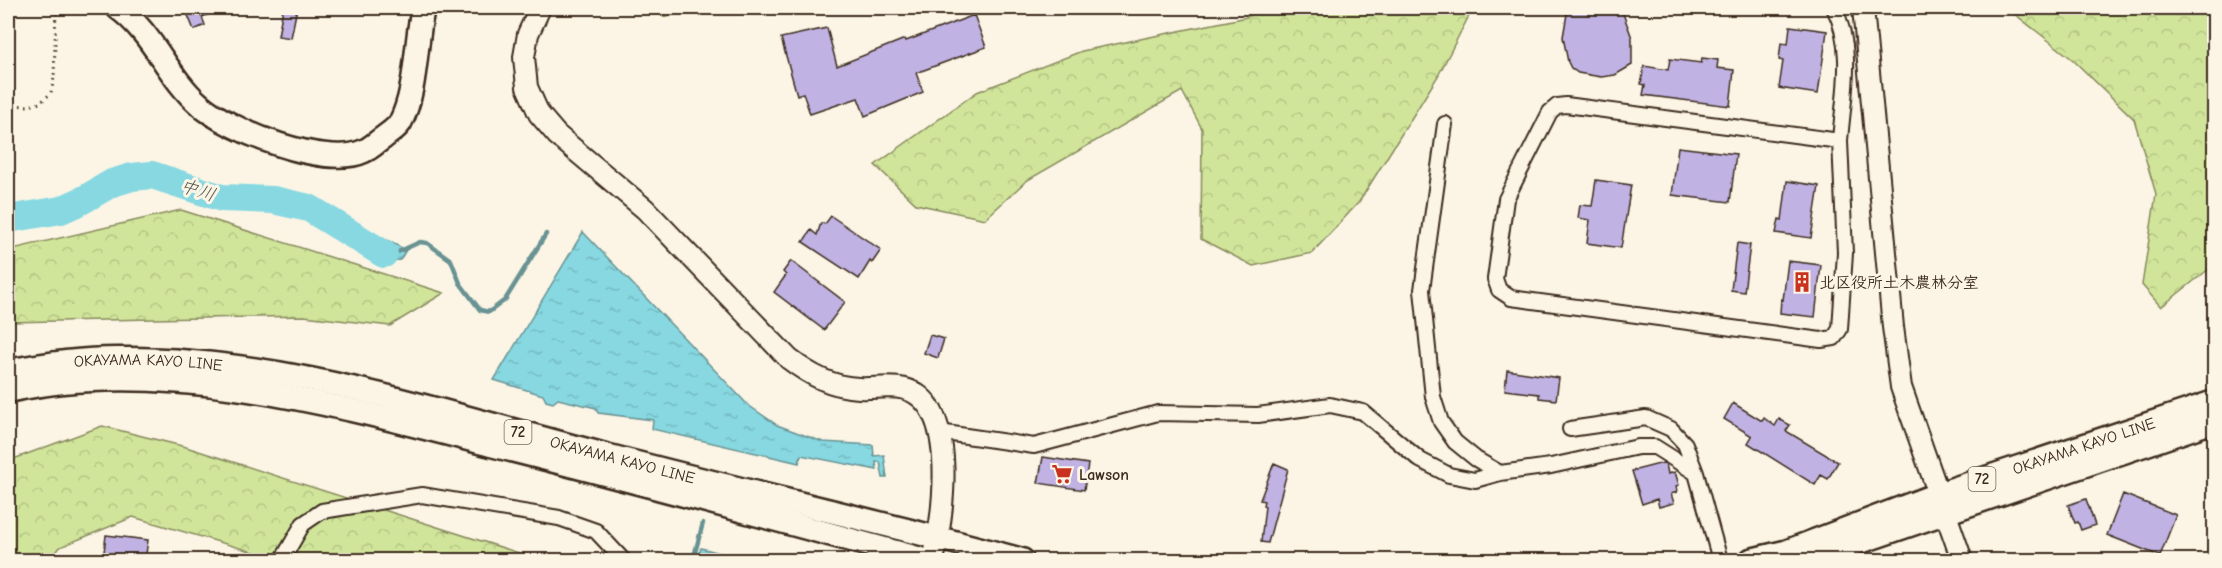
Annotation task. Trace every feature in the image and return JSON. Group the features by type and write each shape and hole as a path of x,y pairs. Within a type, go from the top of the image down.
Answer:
{"main road":[{"path":"118,8 148,36 174,77 200,105 230,126 315,155 336,156 363,152 398,126 408,103 423,8"},
{"name":"OKAYAMA KAYO LINE","path":"8,371 55,362 116,359 183,361 254,370 346,387 1022,561"},
{"name":"OKAYAMA KAYO LINE","path":"8,391 43,383 113,379 190,382 355,411 599,472 925,561"},
{"name":"OKAYAMA KAYO LINE","path":"1807,561 1941,503 2214,402"},
{"name":"OKAYAMA KAYO LINE","path":"1751,561 2214,421"}],"street":[{"path":"540,8 528,34 524,57 527,87 539,114 557,135 645,209 789,359 808,373 832,384 858,388 905,389 922,398 934,415 939,432 943,474 938,538 933,561"},
{"path":"1834,8 1843,28 1847,49 1840,141 1845,253 1840,329 1834,338 1821,340 1511,298 1499,290 1495,279 1506,199 1550,112 1557,106 1840,141"},
{"path":"1863,8 1893,327 1901,387 1962,561"},
{"path":"1445,124 1422,290 1433,397 1441,422 1455,442 1476,459 1500,473"},
{"path":"939,432 1034,446 1158,413 1258,415 1330,405 1363,412 1420,460 1449,475 1476,480 1500,473 1551,466 1638,447 1655,447 1696,473"},
{"path":"1570,429 1646,418 1671,429 1685,444 1696,473 1720,561"},
{"path":"282,561 303,524 322,511 422,495 559,518 596,531 623,561"}],"path":[{"path":"8,105 29,106 40,103 51,93 54,78 56,8"}],"green space":[{"path":"661,8 701,8 664,17"},
{"path":"1264,8 1473,8 1438,76 1359,202 1312,253 1253,266 1201,239 1202,129 1182,91 1026,181 985,219 916,204 875,165 977,92 1082,51 1247,17"},
{"path":"2007,8 2214,8 2214,265 2161,307 2142,285 2156,194 2134,119 2072,59"},
{"path":"181,210 444,293 390,326 304,316 8,322 8,250"},
{"path":"102,426 186,447 541,560 281,560 133,517 60,547 51,560 8,560 8,461"},
{"path":"1899,554 1919,554 1927,560 1880,560"}],"water":[{"path":"583,232 748,405 777,425 823,442 873,445 874,456 884,455 887,478 883,478 880,462 876,462 877,470 801,455 799,463 652,429 653,420 598,413 596,408 558,399 553,403 546,401 543,395 494,380"},
{"path":"387,240 406,250 400,260 373,262"},
{"path":"701,548 749,560 697,560"}],"building":[{"path":"185,8 225,8 202,17 205,25 194,30"},
{"path":"283,8 297,8 291,38 278,36"},
{"path":"1568,8 1621,8 1632,38 1632,65 1615,75 1601,77 1578,73 1571,68 1563,37"},
{"path":"974,15 986,47 916,73 923,92 865,116 858,98 810,114 803,93 797,95 781,38 827,28 837,66"},
{"path":"1790,26 1827,31 1818,94 1779,88 1783,61 1779,60 1781,43 1788,44"},
{"path":"1702,58 1718,60 1717,68 1734,70 1730,106 1643,95 1645,85 1641,84 1644,66 1668,70 1670,59 1701,63"},
{"path":"1678,147 1736,154 1730,202 1672,195"},
{"path":"1596,180 1631,185 1621,248 1587,243 1590,220 1578,218 1580,205 1592,206"},
{"path":"1787,181 1819,186 1811,238 1776,233 1779,219 1782,220"},
{"path":"831,216 881,250 872,263 870,261 859,279 803,242 811,230 817,235 821,223 825,224"},
{"path":"1737,243 1750,245 1744,292 1731,290"},
{"path":"791,261 845,302 824,330 774,292 786,275 783,272"},
{"name":"北区役所土木農林分室","path":"1788,261 1821,265 1815,317 1780,313"},
{"path":"930,335 944,339 938,358 924,353"},
{"path":"1507,370 1559,378 1556,400 1539,398 1539,394 1505,390"},
{"path":"1733,403 1762,421 1764,418 1775,426 1779,419 1790,425 1786,431 1838,462 1828,479 1821,475 1815,485 1748,443 1752,436 1724,419"},
{"path":"1043,457 1088,464 1084,490 1038,483"},
{"path":"1274,463 1288,469 1268,543 1261,542 1265,506 1264,501 1260,500"},
{"path":"1666,464 1668,474 1675,472 1679,485 1676,486 1677,492 1671,494 1674,503 1659,507 1657,499 1642,504 1632,471"},
{"path":"2123,494 2176,515 2160,556 2107,535"},
{"path":"2086,499 2095,525 2081,530 2078,522 2075,523 2068,505"},
{"path":"106,535 148,540 145,561 103,561"}],"waterway":[{"name":"中川","path":"8,219 61,210 112,183 132,177 152,175 222,198 273,200 309,208 384,254"},
{"path":"398,252 420,242 427,243 451,260 460,283 480,310 489,312 505,300 546,234"},
{"path":"693,560 703,523"}],"place":[{"name":"北区役所土木農林分室","path":"1802,282"},
{"name":"Lawson","path":"1062,474"}]}
